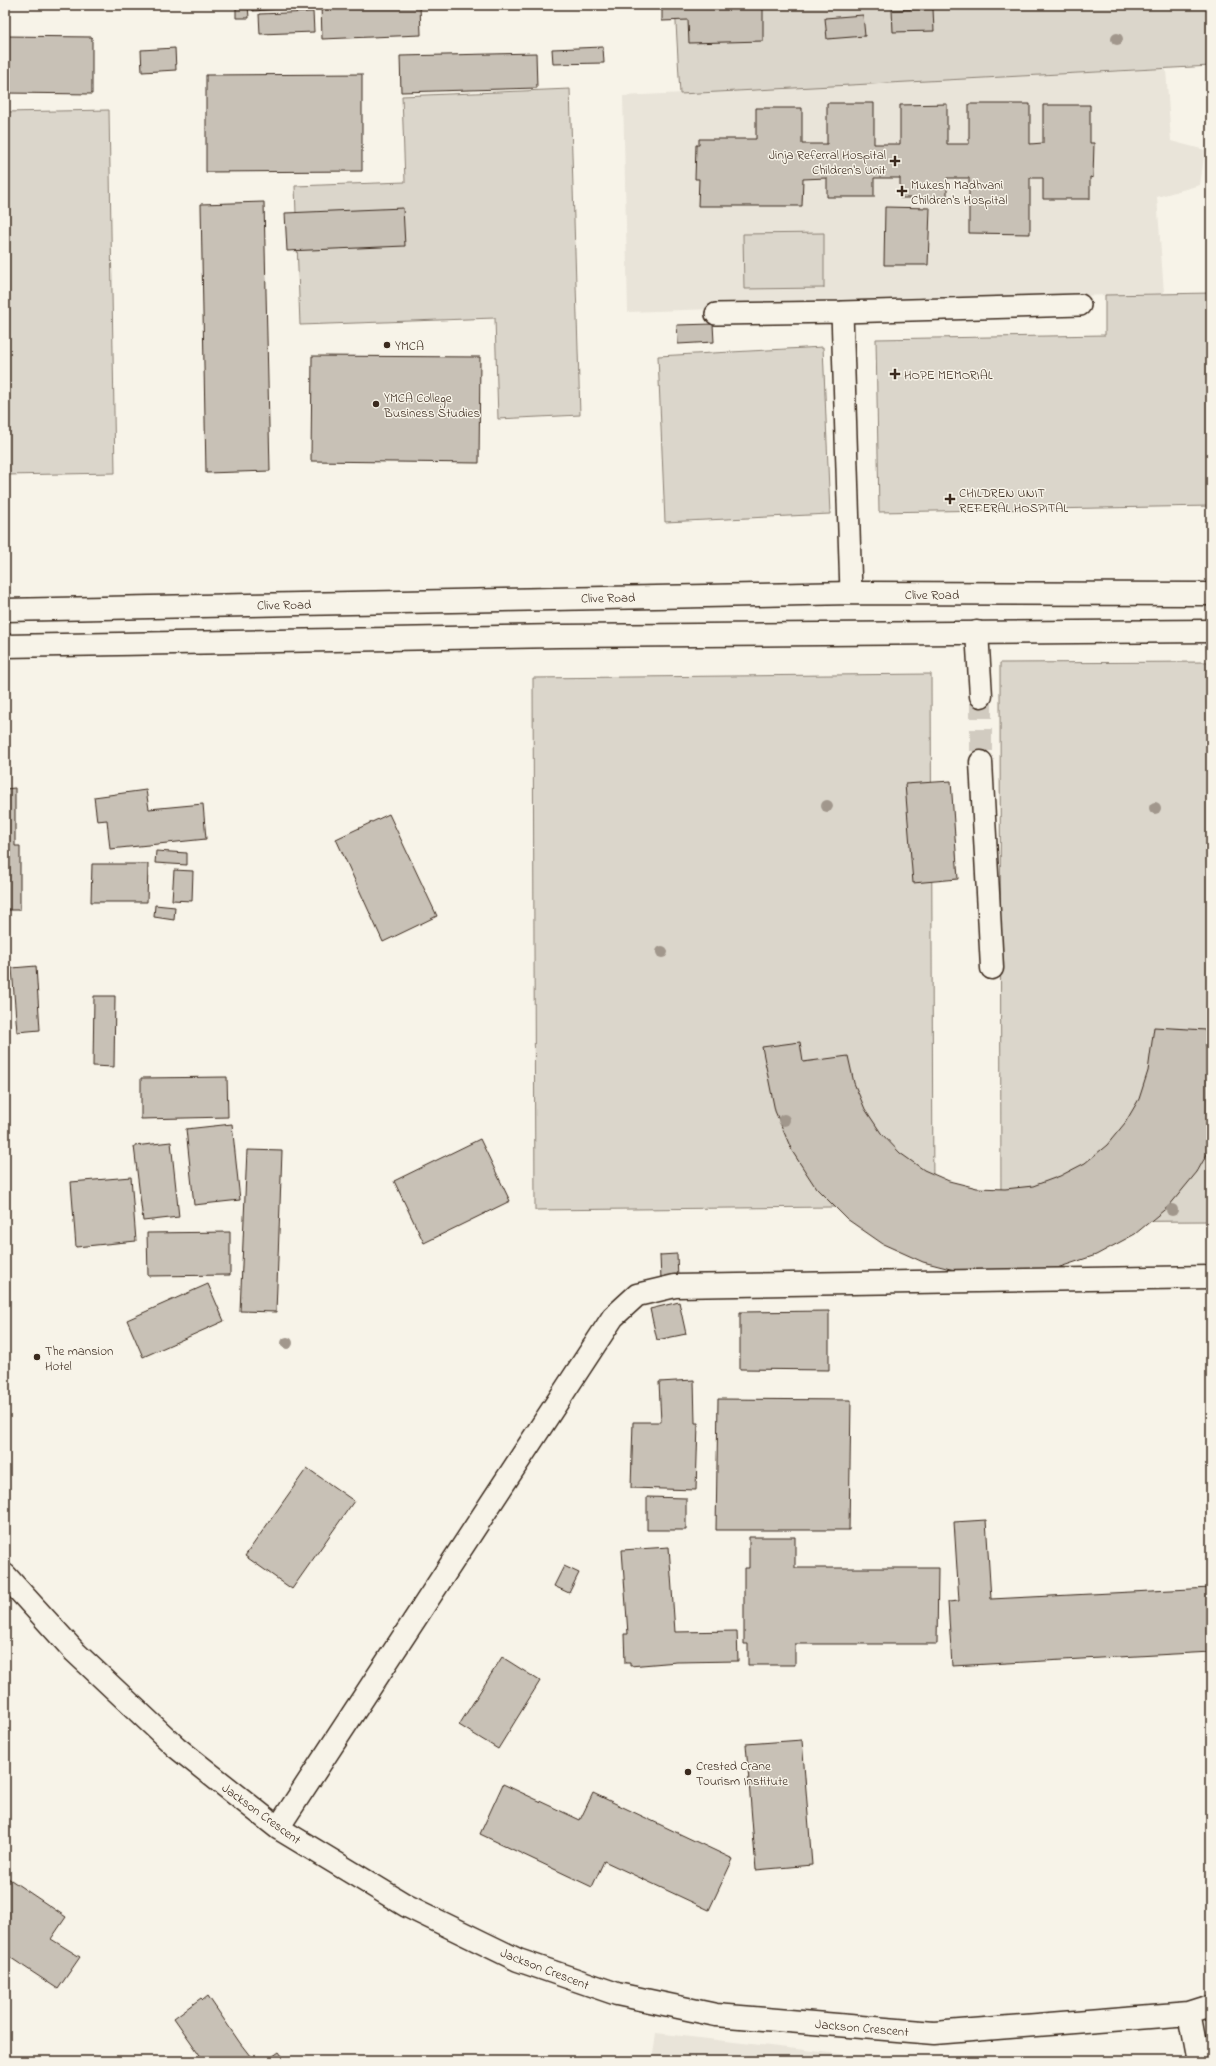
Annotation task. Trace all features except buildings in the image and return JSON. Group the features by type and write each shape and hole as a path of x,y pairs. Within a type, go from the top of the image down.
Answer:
{"street":[{"name":"Clive Road","path":"5,610 851,593 1211,594"},
{"path":"5,646 551,637 1211,631"},
{"path":"977,632 981,696"},
{"path":"981,762 992,968"},
{"path":"278,1828 613,1317 637,1296 675,1286 1211,1277"},
{"name":"Jackson Crescent","path":"5,1576 75,1652 176,1747 278,1828 407,1906 518,1960 617,1994 716,2014 934,2033 1189,2013 1211,2006"},
{"path":"1189,2013 1198,2061"}],"lane":[{"path":"716,314 1080,305"},
{"path":"842,312 851,593"}],"shaded area":[{"path":"675,5 1211,5 1211,66 680,94"},
{"name":"Mukesh Madhvani Children's Hospital","path":"1166,69 1171,141 1205,150 1200,185 1157,197 1164,293 628,312 623,96"},
{"path":"570,89 580,415 498,419 495,318 300,325 295,186 405,182 402,96"},
{"path":"109,110 115,473 5,475 5,307 8,306 5,112"},
{"path":"824,233 824,288 744,289 743,234"},
{"path":"1211,293 1211,506 879,512 876,339 1105,335 1105,295"},
{"path":"823,347 830,514 665,522 658,356"},
{"path":"1211,662 1211,1221 1001,1222 1000,663"},
{"path":"931,674 933,1206 535,1210 533,678"},
{"path":"656,2033 874,2058 874,2061 652,2061"}],"tunnel":[{"path":"981,696 981,762"}],"place":[{"name":"Jinja Referral Hospital Children's Unit","path":"895,161"},
{"name":"Mukesh Madhvani Children's Hospital","path":"902,191"},
{"name":"YMCA","path":"387,345"},
{"name":"HOPE MEMORIAL","path":"895,374"},
{"name":"YMCA College Business Studies","path":"376,404"},
{"name":"CHILDREN UNIT REFERAL HOSPITAL","path":"950,499"},
{"name":"The mansion Hotel","path":"37,1357"},
{"name":"Crested Crane Tourism Institute","path":"688,1772"}]}
